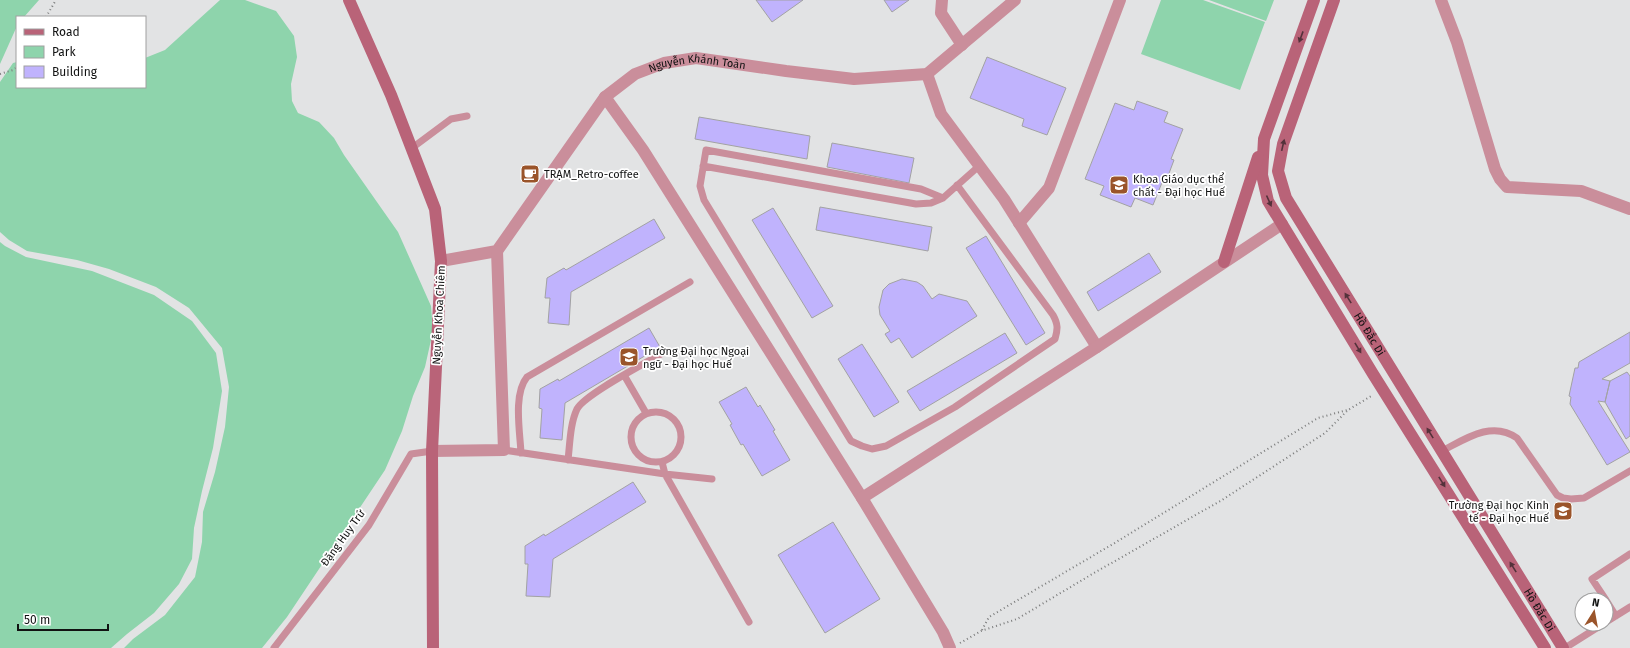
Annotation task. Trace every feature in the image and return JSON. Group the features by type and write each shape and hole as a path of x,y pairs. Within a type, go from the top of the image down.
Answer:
{"street":[{"name":"Nguyễn Khoa Chiêm","path":"349,0 390,94 435,209 441,261 432,451 433,648"},
{"path":"942,0 941,14 962,45"},
{"path":"1015,0 927,74 941,114 1004,199 1097,347"},
{"path":"1019,223 1049,188 1120,0"},
{"name":"Hồ Đắc Di","path":"1314,0 1264,139 1262,175 1268,201 1383,389 1545,648"},
{"name":"Hồ Đắc Di","path":"1334,0 1282,144 1278,171 1286,198 1564,648"},
{"path":"1441,0 1457,42 1495,169 1507,187 1581,191 1630,209"},
{"name":"Nguyễn Khánh Toàn","path":"497,251 605,97 635,74 664,62 696,58 786,72 854,79 927,74"},
{"path":"605,97 643,150 862,498 950,648"},
{"path":"1224,262 1264,139"},
{"path":"1262,175 1278,171"},
{"path":"862,498 1097,347 1282,224"},
{"path":"432,451 504,450 497,251 441,261"},
{"path":"1306,262 1320,253"},
{"path":"1427,460 1442,451"}],"lane":[{"path":"412,148 451,119 467,116"},
{"path":"943,198 921,189 706,150 700,186 704,200 851,441 862,446 872,449 886,446 955,407 1055,339 1058,330 1057,322 1053,315 957,185"},
{"path":"703,166 916,204 931,203 943,198 979,166"},
{"path":"521,453 519,401 522,383 527,377 690,282"},
{"path":"568,460 571,431 577,409 582,401 661,354"},
{"path":"624,375 646,413"},
{"path":"658,411 664,412 677,422 681,431 682,441 678,450 672,457 662,462 652,462 643,459 636,452 631,443 631,433 634,424 646,413 658,411"},
{"path":"1442,451 1475,434 1488,430 1510,433 1517,438 1557,495 1563,498 1571,499 1584,498 1630,471"},
{"path":"504,450 665,474 712,479"},
{"name":"Đặng Huy Trứ","path":"274,648 369,525 411,454 432,451"},
{"path":"662,462 665,474 749,622"},
{"path":"1601,592 1592,579 1630,554"},
{"path":"1614,613 1616,616 1630,607"},
{"path":"1564,648 1590,632"}],"path":[{"path":"47,16 56,0"},
{"path":"0,74 16,68"},
{"path":"950,648 981,631 1017,619 1222,500 1325,433 1348,410 1383,389"},
{"path":"981,631 989,616 1113,544 1318,418 1348,410"}],"green space":[{"path":"0,0 39,0 25,16 16,16 16,28 0,64"},
{"path":"220,0 245,0 276,11 294,36 297,57 291,84 292,101 298,113 319,122 334,138 344,155 398,232 431,306 433,331 425,367 413,396 402,431 385,470 287,617 262,648 124,648 133,639 165,615 195,577 202,542 203,512 215,472 225,427 229,387 222,348 189,308 156,287 109,269 77,260 27,251 9,240 0,232 0,82 13,63 16,62 16,88 146,88 146,58 165,50"},
{"path":"1161,0 1203,0 1265,22 1240,90 1141,54"},
{"path":"1209,0 1274,0 1266,21"},
{"path":"0,242 26,257 92,271 154,295 192,321 216,353 222,391 213,448 194,528 192,559 179,584 154,613 111,648 0,648"}],"building":[{"path":"756,0 803,0 772,22"},
{"path":"884,0 909,0 892,12"},
{"path":"987,57 1066,88 1047,135 1022,126 1024,119 970,98"},
{"path":"1137,101 1168,112 1164,122 1183,129 1171,159 1174,160 1168,176 1165,175 1153,205 1135,198 1131,207 1100,195 1104,186 1085,179 1115,103 1134,110"},
{"path":"699,117 810,136 807,159 695,139"},
{"path":"832,143 914,158 909,183 827,167"},
{"path":"820,207 932,227 928,251 816,230"},
{"path":"773,208 833,306 812,318 752,220"},
{"path":"654,219 665,238 571,292 569,325 548,323 550,298 545,298 547,278 564,268 566,270"},
{"path":"986,236 1045,333 1026,345 966,248"},
{"path":"1149,253 1161,272 1098,311 1087,292"},
{"path":"902,279 917,282 923,286 932,299 939,294 967,301 977,316 912,358 899,338 891,343 885,334 890,331 880,315 879,307 883,290 889,284"},
{"path":"649,328 660,347 565,403 562,440 540,438 542,409 539,408 540,389 558,379 559,381"},
{"path":"1630,332 1630,363 1602,379 1610,381 1605,402 1598,401 1630,452 1607,465 1570,404 1571,397 1569,396 1575,368 1578,368 1579,362"},
{"path":"1005,333 1017,353 920,411 907,391"},
{"path":"862,344 899,402 874,417 838,359"},
{"path":"1627,372 1630,376 1630,436 1626,439 1605,402 1610,381"},
{"path":"746,387 758,407 760,405 790,460 762,476 743,444 741,445 730,425 732,424 719,402"},
{"path":"633,482 646,502 553,559 550,597 526,596 528,564 525,564 525,546 544,534 545,536"},
{"path":"833,522 880,599 825,633 778,555"}],"place":[{"name":"TRẠM_Retro-coffee","path":"530,174"},
{"name":"Khoa Giáo dục thể chất - Đại học Huế","path":"1119,185"},
{"name":"Trường Đại học Ngoại ngữ - Đại học Huế","path":"629,357"},
{"name":"Trường Đại học Kinh tế - Đại học Huế","path":"1563,511"}]}
